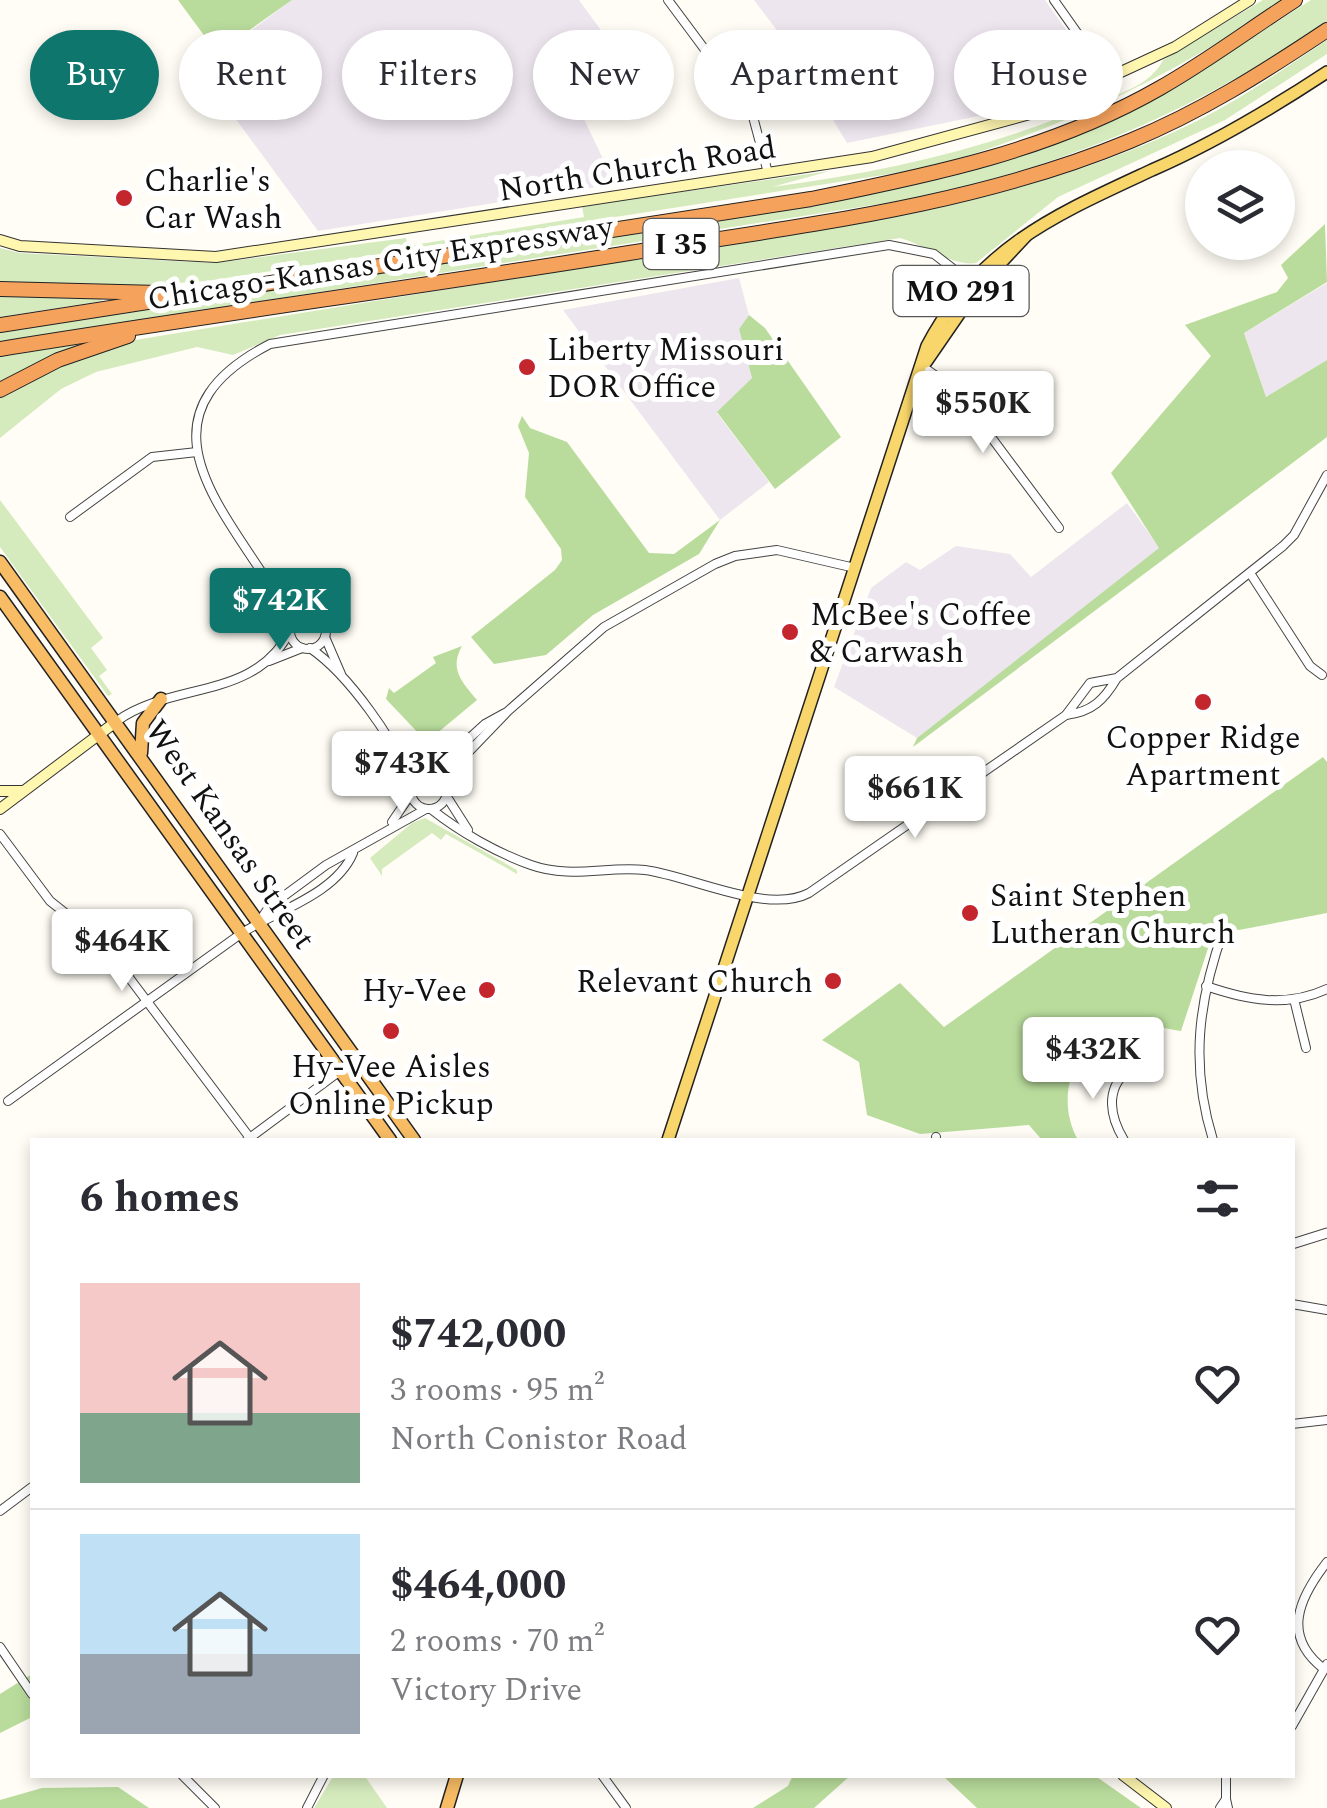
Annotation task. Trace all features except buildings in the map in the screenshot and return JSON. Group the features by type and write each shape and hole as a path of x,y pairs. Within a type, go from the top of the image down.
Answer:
{"highway":[{"name":"Chicago-Kansas City Expressway","path":"0,325 811,199 971,165 1096,120 1160,88 1294,0"},
{"name":"Chicago-Kansas City Expressway","path":"0,349 418,288 841,218 998,186 1132,141 1204,108 1327,30"},
{"path":"0,289 195,295"},
{"path":"0,390 78,352 165,322"},
{"name":"West Kansas Street","path":"0,562 413,1138"},
{"name":"West Kansas Street","path":"0,598 389,1138"},
{"path":"141,756 143,723 161,699"},
{"path":"446,1808 456,1778"}],"main road":[{"name":"North Church Road","path":"1123,73 1175,47 1250,0"},
{"name":"MO 291","path":"669,1138 935,331 969,281 1003,248 1090,197 1243,126 1327,72"},
{"name":"North Church Road","path":"0,240 20,246 216,256 768,173 933,144 1011,120"},
{"name":"MO 291","path":"922,366 977,288 1026,237"},
{"path":"0,809 117,722"},
{"path":"0,791 23,790"},
{"path":"1126,1778 1166,1808"}],"street":[{"path":"668,0 752,113 768,173"},
{"path":"1054,0 1075,30"},
{"path":"471,833 442,779 390,740 342,678 295,642 272,582 216,506 200,471 197,452 200,419 214,388 240,360 270,344 890,245 934,254 969,281"},
{"path":"922,366 956,390 1058,528"},
{"path":"70,517 152,457 197,452"},
{"path":"390,740 416,804 534,866 565,872 642,870 783,900 809,893 1066,715 1090,684 1116,678 1250,573 1294,535 1327,475"},
{"path":"260,922 276,918 337,874 353,853 386,830 429,809 447,793 452,770 508,711 604,627 735,556 790,550 855,568"},
{"path":"1250,573 1310,666 1322,674"},
{"path":"272,582 322,620 342,678"},
{"path":"260,665 292,626 309,613"},
{"path":"117,722 161,699 234,683 260,665 325,637"},
{"path":"1066,715 1092,708 1106,698 1116,678"},
{"path":"386,830 411,790 486,724 508,711"},
{"path":"0,834 50,901 93,932 247,1138"},
{"path":"8,1100 260,922 283,896 340,856 353,853"},
{"path":"1212,1138 1200,1092 1197,1057 1206,986 1224,928"},
{"path":"1206,986 1248,999 1294,1000 1327,989"},
{"path":"1294,1000 1306,1048"},
{"path":"1123,1138 1112,1099 1116,1082 1127,1071"},
{"path":"249,1138 340,1072"},
{"path":"1295,1243 1327,1234"},
{"path":"1295,1305 1327,1310"},
{"path":"1295,1424 1327,1420"},
{"path":"0,1511 30,1488"},
{"path":"1295,1721 1326,1667 1307,1653 1297,1632 1300,1590 1327,1562"},
{"path":"0,1647 30,1691"},
{"path":"185,1778 215,1808"},
{"path":"307,1808 322,1778"},
{"path":"604,1778 626,1808"},
{"path":"1220,1808 1227,1803 1226,1778"}],"shaded area":[{"path":"292,0 579,0 601,30 533,30 533,120 584,120 615,184 318,231 236,120 322,120 322,30 252,30"},
{"path":"754,0 1045,0 1066,30 954,30 954,120 959,120 847,143 833,120 934,120 934,30 777,30"},
{"path":"739,278 749,315 739,329 752,378 717,413 769,482 720,520 563,310"},
{"path":"1327,283 1327,360 1266,397 1244,333"},
{"path":"1127,503 1160,548 917,738 834,687 871,588 906,562 920,570 956,546 1010,554 1031,577"}],"green space":[{"path":"178,0 292,0 250,30 200,30"},
{"path":"1263,0 1283,0 1196,55 1123,94 1142,83 1163,60"},
{"path":"1311,0 1327,0 1327,24 1181,107 1085,149 924,197 0,342 0,331 720,219 947,178 1008,159 1096,120 1123,120 1123,108 1188,79"},
{"path":"1327,40 1327,54 1225,120 1058,197 976,263 948,258 900,238 280,335 233,355 197,347 96,372 61,389 0,438 0,398 57,368 129,341 915,213 987,196 1059,176 1163,137 1231,103"},
{"path":"1065,120 928,168 207,281 100,288 0,282 0,248 20,253 215,263 406,238 408,246 584,217 582,206 830,171 772,187 854,174"},
{"path":"1325,224 1327,282 1244,333 1266,397 1327,360 1327,437 913,747 917,738 1159,548 1111,473 1211,356 1185,325 1277,292 1288,278 1281,265 1295,260 1295,252"},
{"path":"0,296 101,299 102,301 0,317"},
{"path":"749,315 765,328 841,437 775,489 717,412 752,378 739,329"},
{"path":"86,343 0,383 0,357"},
{"path":"522,416 530,428 567,442 649,553 674,554 720,520 699,554 593,615 546,655 494,664 471,637 555,570 562,560 561,549 525,497 529,453 518,426"},
{"path":"0,500 103,638 91,648 107,670 99,676 112,694 108,696 0,547"},
{"path":"462,646 457,668 477,700 436,734 422,737 386,699 389,688 394,693 436,663 433,657"},
{"path":"1323,757 1327,762 1327,913 1239,930 1216,924 1181,1031 1125,1026 1093,1042 1082,1055 1069,1087 1068,1105 1077,1138 1040,1138 1029,1125 920,1134 867,1115 859,1062 822,1040 900,983 944,1027"},
{"path":"425,818 517,870 517,874 446,834 441,840 432,833 382,869 382,876 370,858 412,823"},
{"path":"30,1675 30,1718 0,1733 0,1694"},
{"path":"332,1778 366,1778 387,1808 314,1808"},
{"path":"792,1778 848,1778 814,1808 753,1808 788,1786"},
{"path":"945,1778 1098,1778 1141,1808 977,1808"},
{"path":"118,1787 149,1808 0,1808 0,1800 42,1788"}],"place":[{"name":"Charlie's Car Wash","path":"124,198"},
{"name":"Liberty Missouri DOR Office","path":"527,367"},
{"name":"McBee's Coffee & Carwash","path":"790,632"},
{"name":"Copper Ridge Apartment","path":"1203,702"},
{"name":"Saint Stephen Lutheran Church","path":"970,913"},
{"name":"Relevant Church","path":"833,981"},
{"name":"Hy-Vee","path":"487,990"},
{"name":"Hy-Vee Aisles Online Pickup","path":"391,1031"}]}
